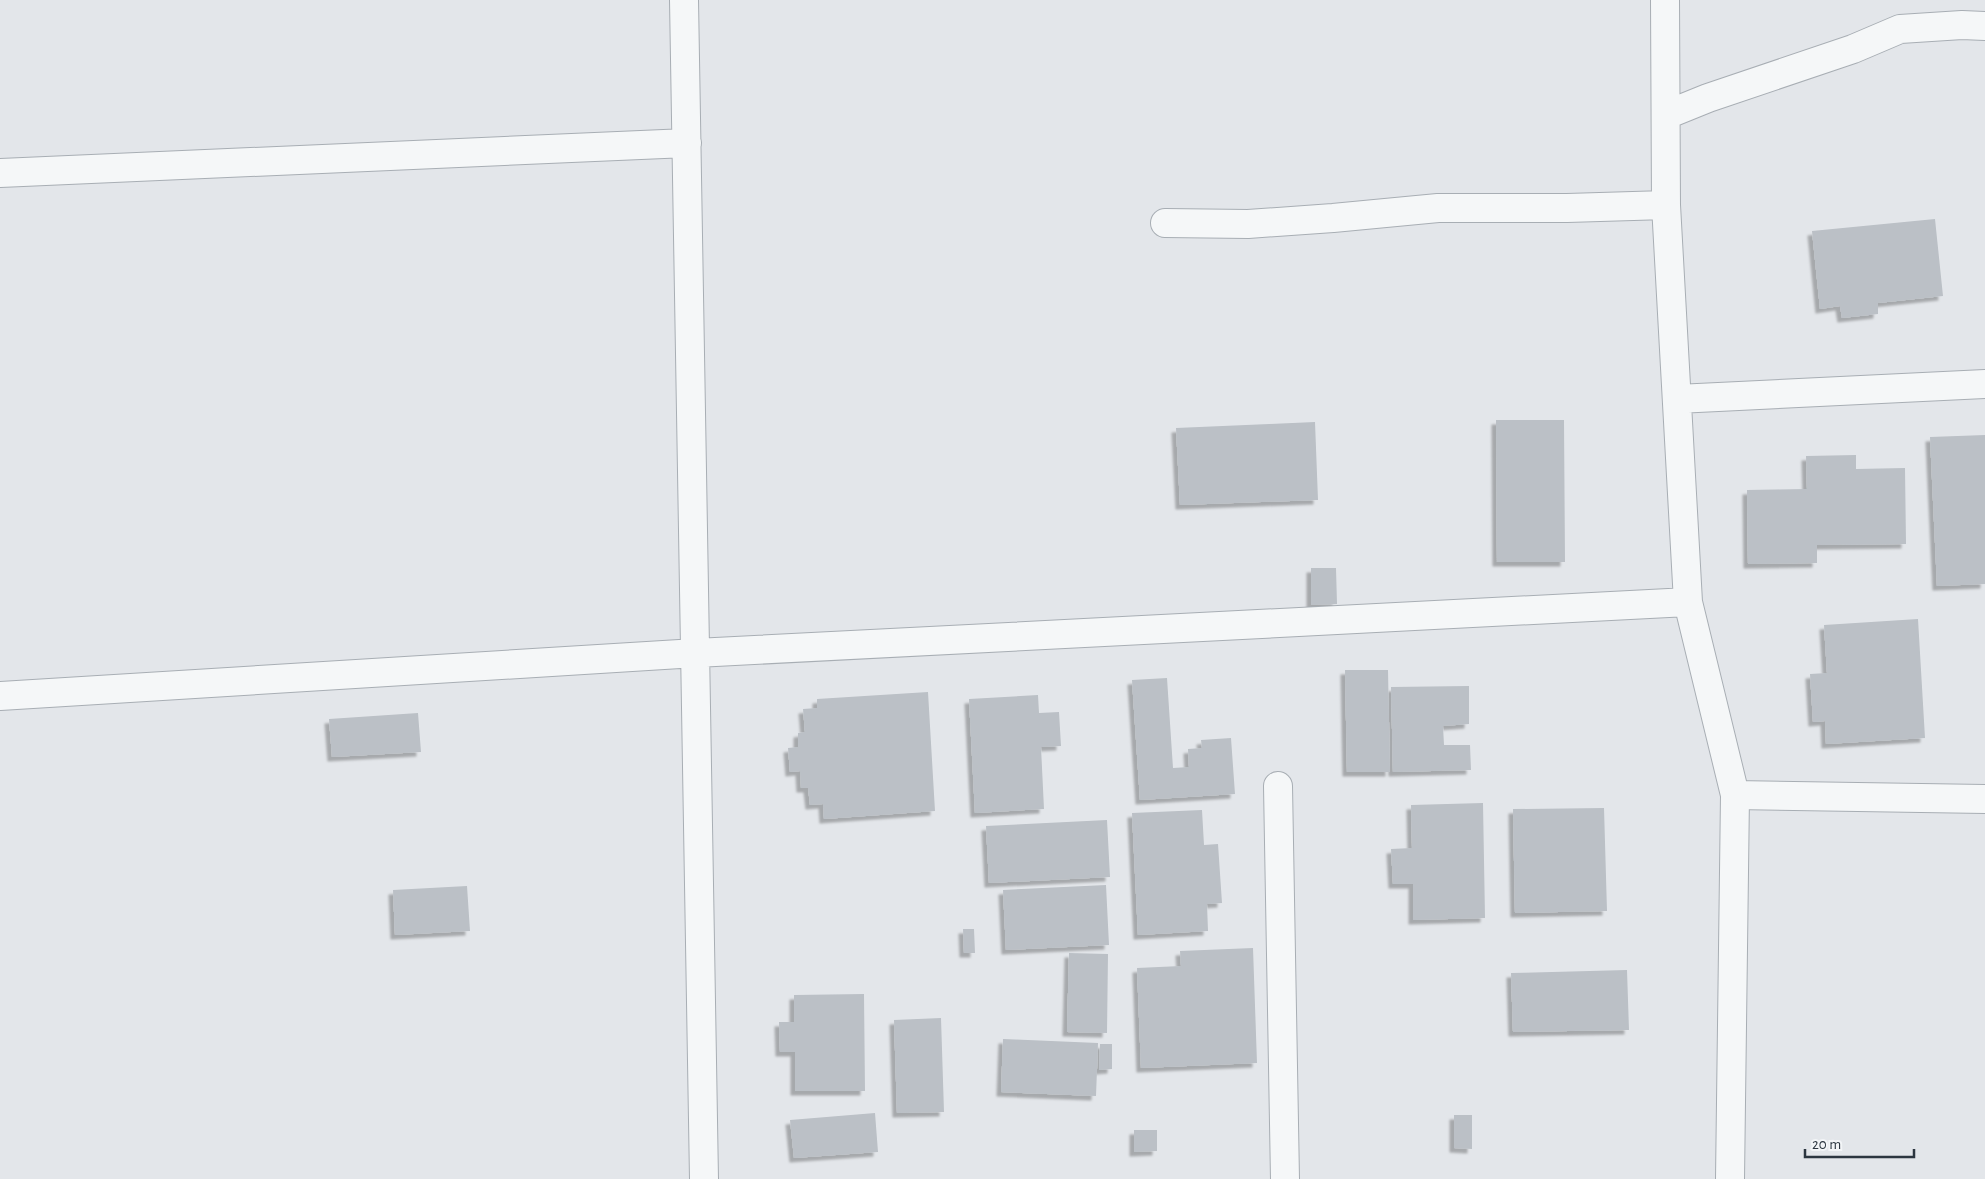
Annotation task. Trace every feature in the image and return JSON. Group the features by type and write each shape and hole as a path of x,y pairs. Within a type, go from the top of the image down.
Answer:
{"street":[{"path":"684,0 704,1179"},
{"path":"1665,0 1666,205 1688,602 1735,795 1730,1179"},
{"path":"1666,115 1708,98 1853,49 1900,29 1962,25 1985,26"},
{"path":"0,173 687,143"},
{"path":"1165,223 1257,223 1438,208 1567,208 1666,205"},
{"path":"1676,399 1985,384"},
{"path":"0,696 696,652 1688,602"},
{"path":"1278,786 1285,1179"},
{"path":"1735,795 1985,799"}],"building":[{"path":"1935,219 1943,296 1878,303 1878,314 1842,318 1840,306 1820,309 1812,231"},
{"path":"1496,420 1564,420 1565,562 1497,562"},
{"path":"1315,422 1318,500 1180,505 1176,428"},
{"path":"1985,435 1985,584 1937,586 1930,437"},
{"path":"1856,455 1856,469 1905,468 1906,544 1817,545 1817,563 1748,564 1747,490 1807,489 1806,456"},
{"path":"1311,568 1336,568 1337,604 1311,605"},
{"path":"1918,619 1925,738 1826,744 1825,721 1813,722 1810,674 1827,673 1824,625"},
{"path":"1345,670 1388,670 1390,772 1347,772"},
{"path":"1167,678 1173,768 1189,767 1188,749 1202,748 1201,740 1231,738 1235,794 1140,800 1132,680"},
{"path":"1469,686 1469,724 1443,726 1444,745 1470,745 1471,770 1393,772 1391,687"},
{"path":"928,692 935,811 824,819 823,804 810,805 808,788 801,788 800,771 790,772 788,748 798,747 798,733 805,732 803,709 817,708 817,699"},
{"path":"1038,695 1039,713 1059,712 1061,746 1041,747 1044,809 975,813 969,699"},
{"path":"418,713 421,752 332,757 329,719"},
{"path":"1483,803 1485,918 1413,920 1413,884 1393,884 1391,849 1412,848 1411,805"},
{"path":"1604,808 1607,911 1515,913 1513,809"},
{"path":"1202,810 1204,845 1218,844 1222,903 1207,904 1208,931 1138,935 1132,813"},
{"path":"1107,820 1110,877 989,883 986,826"},
{"path":"1106,885 1109,945 1006,950 1003,890"},
{"path":"467,886 470,931 395,935 393,890"},
{"path":"963,929 974,929 975,953 964,953"},
{"path":"1253,948 1257,1063 1141,1068 1137,968 1181,966 1180,951"},
{"path":"1069,953 1108,954 1107,1033 1067,1032"},
{"path":"1627,970 1629,1030 1513,1032 1511,973"},
{"path":"864,994 865,1091 795,1091 795,1052 780,1052 779,1022 794,1022 794,995"},
{"path":"941,1018 944,1112 897,1113 894,1020"},
{"path":"1003,1039 1098,1043 1096,1096 1001,1092"},
{"path":"1100,1044 1112,1044 1112,1069 1099,1070"},
{"path":"875,1113 878,1152 794,1158 790,1120"},
{"path":"1454,1115 1472,1115 1472,1149 1454,1148"},
{"path":"1134,1130 1157,1130 1157,1151 1134,1152"}]}
